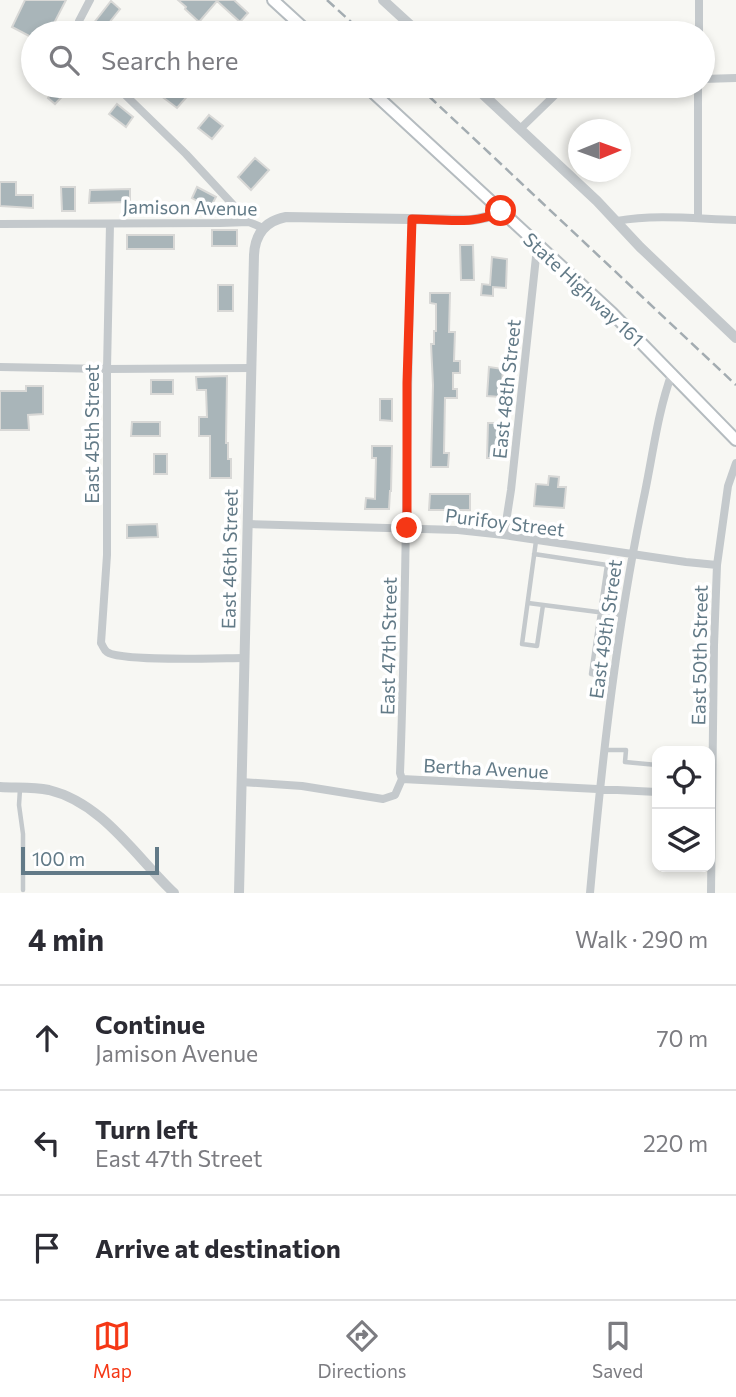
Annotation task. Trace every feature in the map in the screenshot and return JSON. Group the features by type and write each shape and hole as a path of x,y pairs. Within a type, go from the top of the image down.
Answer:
{"main road":[{"path":"273,0 296,21"},
{"name":"State Highway 161","path":"379,98 612,313 736,440"}],"street":[{"path":"79,21 90,0"},
{"path":"383,0 406,21"},
{"path":"699,0 699,21"},
{"path":"715,79 736,78"},
{"path":"128,98 186,154 249,222"},
{"path":"487,98 736,338"},
{"path":"520,129 552,98"},
{"path":"698,98 698,218"},
{"name":"Jamison Avenue","path":"0,224 249,222 263,228 270,222 286,217 472,220 492,216 501,211"},
{"path":"617,221 698,218 736,220"},
{"name":"East 47th Street","path":"402,779 412,219"},
{"name":"East 45th Street","path":"110,224 107,555 102,643 107,652 119,656 244,659"},
{"name":"East 46th Street","path":"239,893 254,245 263,228"},
{"name":"East 48th Street","path":"504,535 536,257 542,248"},
{"path":"0,367 251,368"},
{"name":"East 49th Street","path":"590,893 599,789 622,615 662,405 672,373"},
{"name":"East 50th Street","path":"712,746 717,565 728,486 736,463"},
{"name":"Purifoy Street","path":"247,524 458,530 717,565"},
{"name":"Bertha Avenue","path":"241,782 302,786 383,799 395,795 402,779 652,792"},
{"path":"0,788 48,790 64,794 89,808 103,818 174,893"},
{"name":"East 50th Street","path":"711,809 711,893"}],"lane":[{"path":"537,541 522,644 537,646 543,605"},
{"path":"534,554 607,565 591,674 613,678"},
{"path":"528,603 622,615"},
{"path":"605,750 626,750 625,762 652,765"},
{"path":"20,788 23,890"}],"building":[{"path":"25,0 66,0 55,21 21,21 21,32 12,27"},
{"path":"178,0 234,0 248,13 239,21 217,1 198,21"},
{"path":"111,1 120,9 110,21 95,21"},
{"path":"48,98 61,98 55,104"},
{"path":"164,98 186,98 177,108"},
{"path":"117,104 133,117 126,127 109,114"},
{"path":"209,115 223,126 212,139 198,128"},
{"path":"255,158 269,170 251,190 238,177"},
{"path":"0,182 16,182 16,195 33,195 33,208 0,206"},
{"path":"61,187 75,187 75,211 62,211"},
{"path":"197,187 216,197 210,208 192,198"},
{"path":"130,189 130,202 89,203 90,190"},
{"path":"212,230 237,230 237,246 212,246"},
{"path":"127,235 174,235 174,249 127,249"},
{"path":"460,245 473,245 474,280 461,280"},
{"path":"492,257 507,259 506,288 493,287 493,296 481,295 482,284 490,285"},
{"path":"218,285 233,285 233,311 218,311"},
{"path":"430,293 450,293 449,332 455,332 454,361 460,361 460,373 453,373 453,389 457,389 457,398 445,398 444,453 449,453 448,467 431,467 431,344 434,344 436,331 436,304 430,303"},
{"path":"489,367 503,369 501,397 487,396"},
{"path":"227,376 226,443 228,459 231,459 231,478 210,478 210,436 199,436 199,417 207,417 206,390 197,390 196,377"},
{"path":"151,380 173,380 173,394 151,394"},
{"path":"26,386 43,386 43,414 28,415 29,430 0,430 0,391 26,391"},
{"path":"380,399 392,399 392,421 380,420"},
{"path":"132,422 160,422 160,436 131,436"},
{"path":"488,423 501,423 500,458 487,458"},
{"path":"372,446 392,446 389,509 365,509 366,498 375,499 376,458 372,458"},
{"path":"154,454 167,454 167,474 154,474"},
{"path":"549,476 559,477 558,487 566,487 564,508 534,506 536,484 548,485"},
{"path":"430,494 470,494 470,510 429,510"},
{"path":"157,524 158,537 127,538 127,525"}],"railway":[{"path":"327,0 350,21"},
{"path":"431,98 736,385"}],"route":[{"path":"407,528 407,383 412,219 472,220 492,216 501,211"}]}
